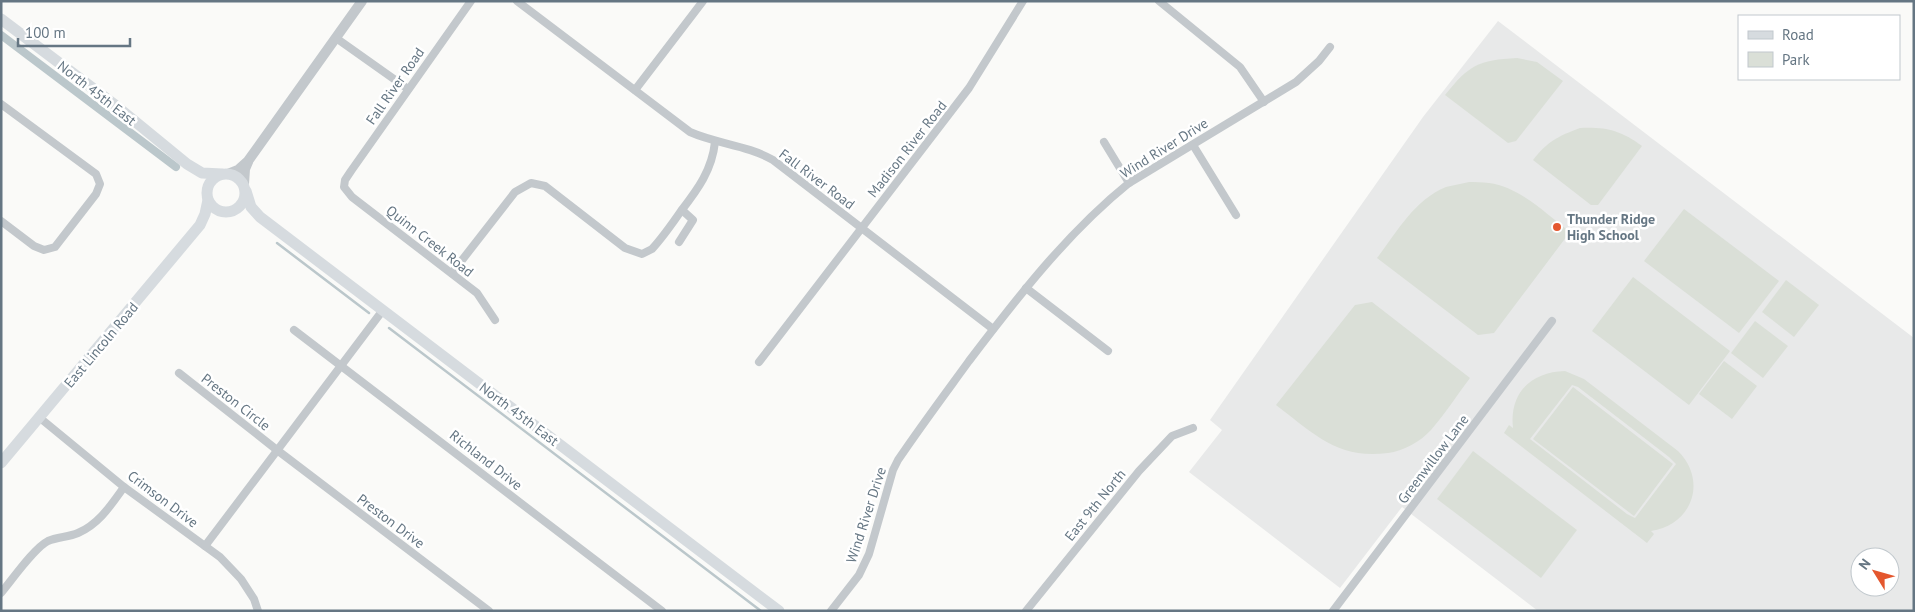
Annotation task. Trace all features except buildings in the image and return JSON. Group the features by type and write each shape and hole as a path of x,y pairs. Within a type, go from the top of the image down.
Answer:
{"main road":[{"name":"North 45th East","path":"1,19 115,105 192,168 202,173 225,174"},
{"name":"North 45th East","path":"192,168 204,183 208,197"},
{"path":"225,174 234,176 245,188 244,203 229,212 214,209 208,197 211,182 225,174"},
{"name":"North 45th East","path":"245,188 251,207 260,216 779,611"},
{"name":"East Lincoln Road","path":"200,226 205,214 208,197"},
{"name":"North 45th East","path":"229,212 247,212 260,216"},
{"name":"East Lincoln Road","path":"1,463 200,226 212,216 229,212"}],"street":[{"path":"225,174 238,170 248,161 362,1"},
{"name":"Fall River Road","path":"344,187 345,180 351,171 470,1"},
{"name":"Fall River Road","path":"517,1 690,132 715,142 753,151 768,157 993,329"},
{"path":"634,90 703,1"},
{"name":"Madison River Road","path":"759,362 969,88 1023,1"},
{"path":"1159,1 1240,67 1264,102"},
{"path":"336,38 408,88"},
{"name":"Wind River Drive","path":"831,611 859,575 869,554 893,470 898,460 993,329 1026,288 1100,208 1129,183 1296,82 1307,73 1330,47"},
{"path":"1,104 96,174 100,184 96,194 55,247 44,250 34,246 1,221"},
{"path":"452,273 515,192 531,183 545,186 625,248 642,254 652,249 708,174 715,142"},
{"path":"1104,142 1129,183"},
{"path":"1193,145 1236,215"},
{"path":"245,188 245,169 248,161"},
{"name":"Quinn Creek Road","path":"344,187 352,196 477,293 495,320"},
{"path":"678,242 692,220 682,210"},
{"path":"1026,288 1108,351"},
{"path":"205,546 383,310"},
{"name":"Greenwillow Lane","path":"1333,611 1552,321"},
{"name":"Richland Drive","path":"294,330 343,365 662,611"},
{"name":"Preston Circle","path":"179,373 277,450"},
{"name":"Crimson Drive","path":"40,418 124,487 220,558 241,579 254,599 258,611"},
{"name":"East 9th North","path":"1026,611 1139,471 1172,436 1193,428"},
{"name":"Preston Drive","path":"277,450 489,611"},
{"path":"1,593 38,549 48,541 78,533 91,526 103,515 124,487"}],"shaded area":[{"name":"Thunder Ridge High School","path":"1498,21 1914,338 1913,611 1538,611 1402,507 1340,588 1189,472 1222,430 1210,420 1423,117"}],"green space":[{"path":"1517,58 1537,62 1563,81 1516,141 1508,143 1445,95 1461,77 1475,66 1493,60"},
{"path":"1580,128 1598,128 1620,133 1642,146 1598,205 1591,205 1533,160 1554,140"},
{"path":"1469,182 1489,183 1511,190 1532,202 1570,232 1494,333 1478,335 1377,258 1415,208 1446,187"},
{"path":"1684,209 1779,281 1739,333 1644,261"},
{"path":"1633,277 1730,351 1689,405 1592,331"},
{"path":"1786,280 1819,305 1794,337 1762,312"},
{"path":"1372,302 1470,378 1436,424 1422,438 1400,450 1370,454 1340,448 1327,442 1276,405 1355,305"},
{"path":"1755,321 1788,346 1763,378 1731,353"},
{"path":"1724,361 1757,386 1732,419 1699,394"},
{"path":"1565,371 1584,379 1678,451 1687,463 1692,475 1693,488 1691,500 1677,520 1665,527 1651,531 1654,534 1647,543 1504,433 1509,425 1513,428 1515,404 1525,387 1542,375","holes":["1572,385 1578,387 1676,464 1635,518 1627,514 1530,439"]},
{"path":"1573,387 1673,464 1634,516 1533,439"},
{"path":"1473,451 1577,530 1541,578 1437,499"}],"waterway":[{"path":"1,35 176,167"},
{"path":"277,243 369,313"},
{"path":"389,328 761,611"}],"place":[{"name":"Thunder Ridge High School","path":"1557,227"}]}
